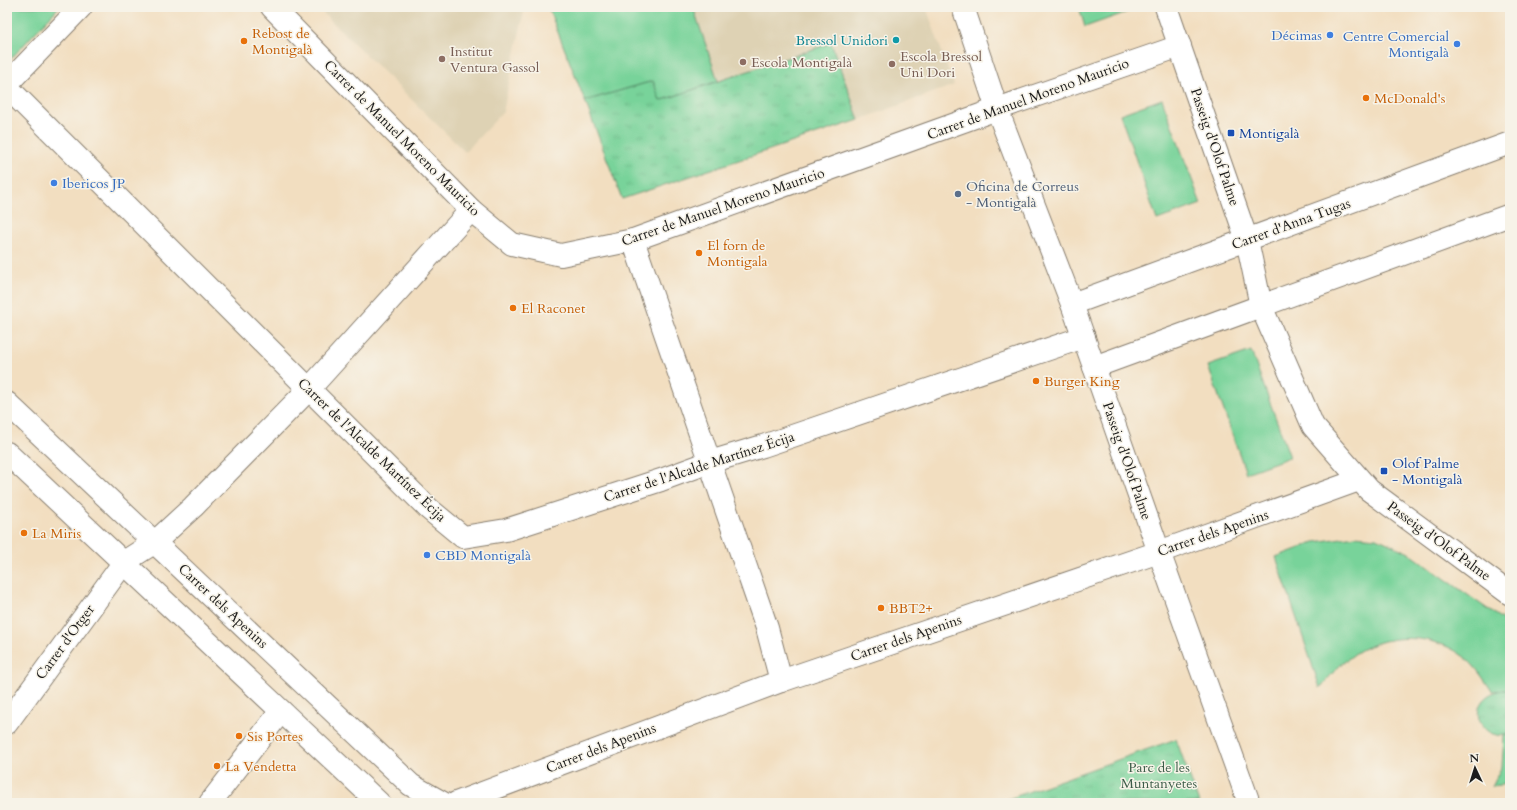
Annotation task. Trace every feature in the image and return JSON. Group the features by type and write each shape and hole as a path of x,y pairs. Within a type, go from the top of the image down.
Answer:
{"street":[{"path":"7,86 81,7"},
{"name":"Carrer de Manuel Moreno Mauricio","path":"272,7 471,210 512,244 561,255 633,240 997,109 1180,46"},
{"name":"Passeig d'Olof Palme","path":"963,7 997,109 1084,337 1249,803"},
{"name":"Passeig d'Olof Palme","path":"1166,7 1247,240 1261,306 1313,426 1368,490 1510,594"},
{"name":"Carrer de l'Alcalde Martínez Écija","path":"7,86 429,509 463,537 506,530 661,480 710,462 764,446 1084,337"},
{"name":"Carrer d'Anna Tugas","path":"1072,304 1510,144"},
{"path":"124,562 155,542 180,521 309,389 471,210"},
{"path":"1094,366 1510,215"},
{"path":"633,240 767,628 781,680"},
{"name":"Carrer dels Apenins","path":"7,403 411,785 443,803"},
{"path":"7,453 379,803"},
{"name":"Carrer dels Apenins","path":"456,803 781,680 1159,552 1359,480"},
{"name":"Carrer d'Otger","path":"7,723 124,562"},
{"path":"210,803 281,711"}],"shaded area":[{"name":"Institut Ventura Gassol","path":"317,7 525,7 503,112 465,152"},
{"path":"693,7 926,7 954,85 859,120 830,43 718,81"}],"green space":[{"path":"7,7 59,7 7,63"},
{"path":"548,7 693,7 718,81 660,101 653,81 585,101"},
{"path":"1079,7 1132,7 1133,10 1085,27"},
{"path":"831,43 859,120 622,199 585,101 653,81 660,101"},
{"path":"1162,99 1201,204 1157,220 1120,114"},
{"path":"1251,351 1290,457 1246,473 1208,366"},
{"path":"1355,536 1377,538 1409,553 1510,625 1510,692 1504,690 1492,691 1473,665 1457,652 1426,640 1409,638 1393,639 1376,643 1361,650 1340,665 1320,688 1276,557 1315,542"},
{"path":"1504,690 1510,692 1510,734 1499,735 1489,732 1483,726 1479,718 1479,709 1483,701 1491,694"},
{"path":"1510,734 1510,784 1492,786 1502,766 1504,736"},
{"name":"Parc de les Muntanyetes","path":"1176,739 1199,803 997,803"}],"place":[{"name":"Décimas","path":"1330,35"},
{"name":"Bressol Unidori","path":"896,40"},
{"name":"Rebost de Montigalà","path":"244,41"},
{"name":"Centre Comercial Montigalà","path":"1457,44"},
{"name":"Institut Ventura Gassol","path":"442,59"},
{"name":"Escola Montigalà","path":"743,62"},
{"name":"Escola Bressol Uni Dori","path":"892,64"},
{"name":"McDonald's","path":"1366,98"},
{"name":"Montigalà","path":"1231,133"},
{"name":"Ibericos JP","path":"54,183"},
{"name":"Oficina de Correus - Montigalà","path":"958,194"},
{"name":"El forn de Montigala","path":"699,253"},
{"name":"El Raconet","path":"513,308"},
{"name":"Burger King","path":"1036,381"},
{"name":"Olof Palme - Montigalà","path":"1384,471"},
{"name":"La Miris","path":"24,533"},
{"name":"CBD Montigalà","path":"427,555"},
{"name":"BBT2+","path":"881,608"},
{"name":"Sis Portes","path":"239,736"},
{"name":"La Vendetta","path":"217,766"}]}
